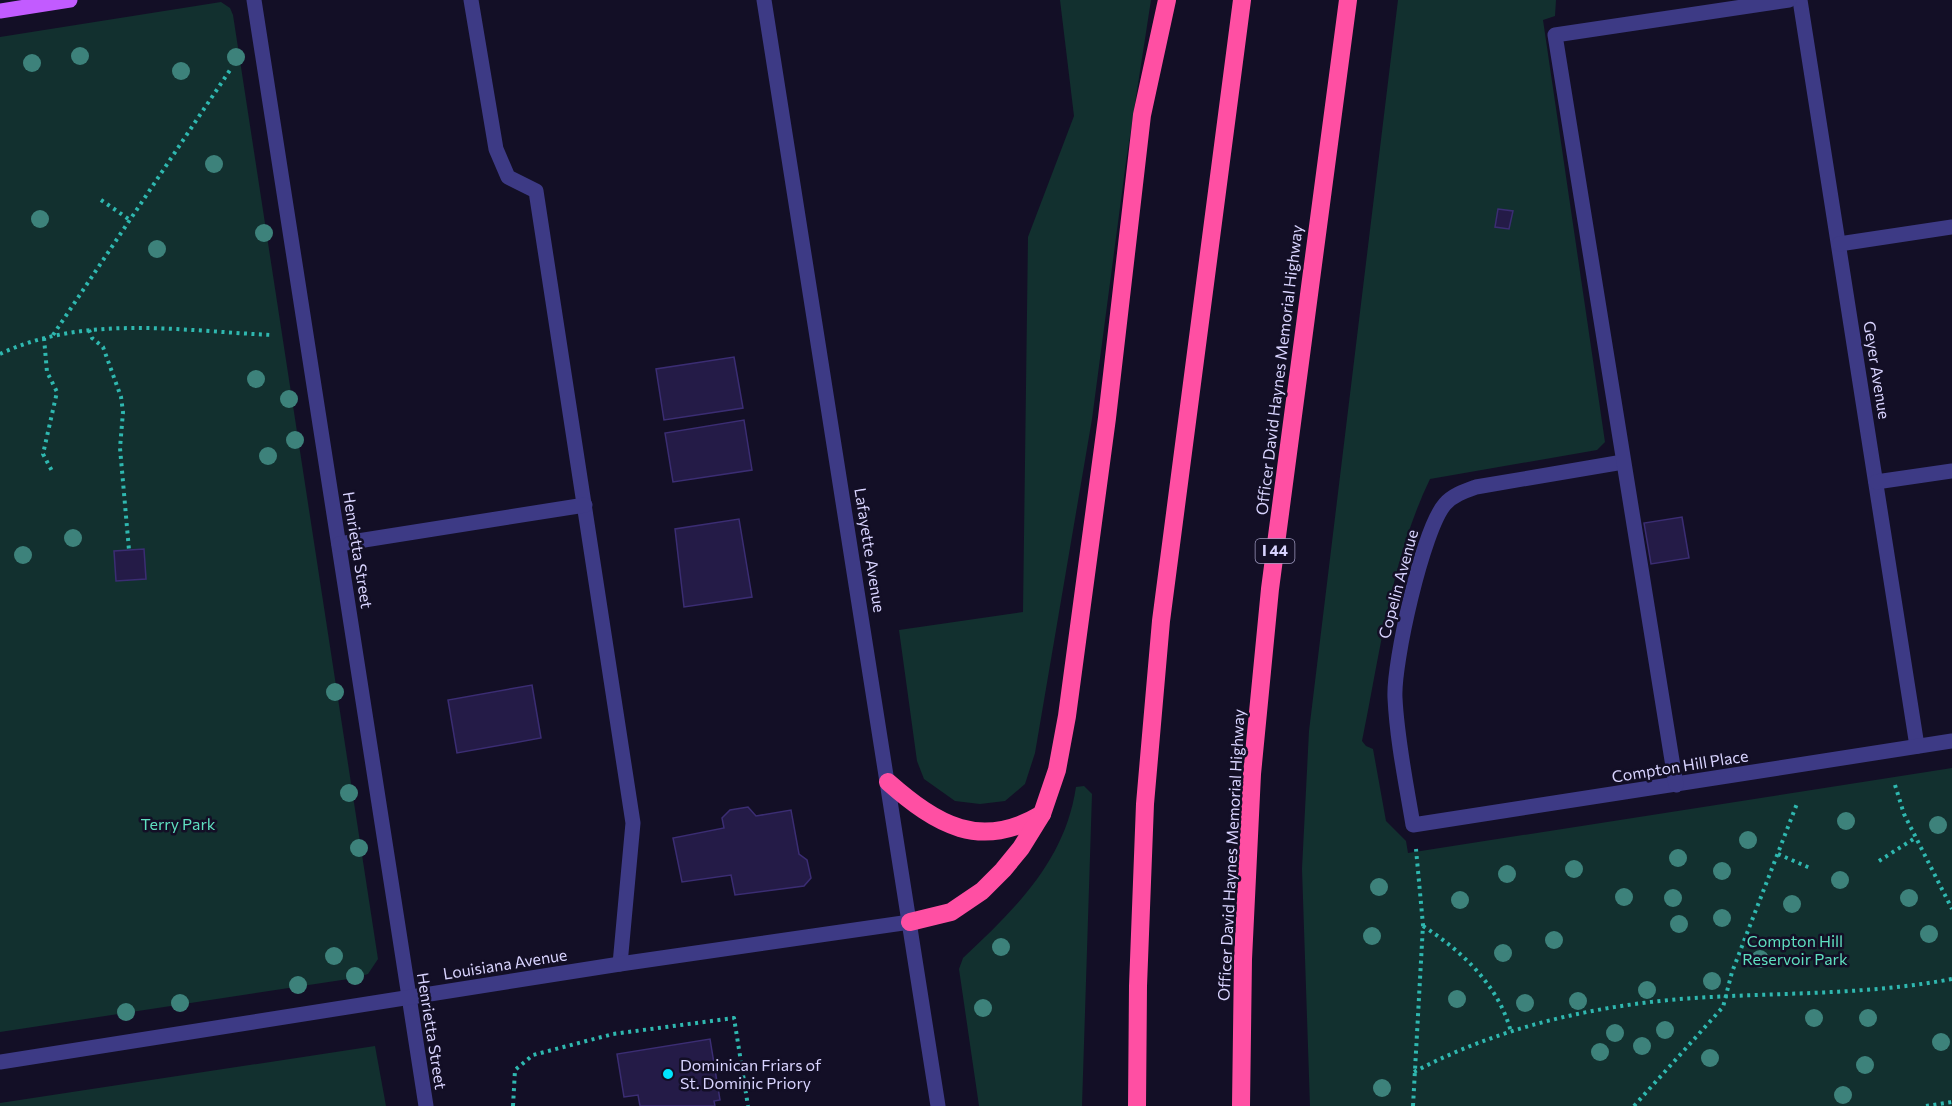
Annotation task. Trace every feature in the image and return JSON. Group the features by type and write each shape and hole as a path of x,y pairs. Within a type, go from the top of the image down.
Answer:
{"highway":[{"path":"910,922 951,912 982,891 1021,848 1042,814 1057,770 1067,716 1109,407 1142,115 1167,0"},
{"path":"1137,1106 1138,986 1145,804 1161,621 1242,0"},
{"name":"Officer David Haynes Memorial Highway","path":"1241,1106 1243,958 1252,774 1269,601 1348,0"},
{"path":"888,782 928,815 966,831 990,832 1011,827 1042,814"}],"main road":[{"path":"0,11 70,0"}],"street":[{"name":"Henrietta Street","path":"254,0 426,1106"},
{"path":"471,0 496,149 508,177 536,191 585,505 633,823 620,964"},
{"name":"Lafayette Avenue","path":"764,0 938,1106"},
{"path":"1676,785 1555,35 1790,0"},
{"name":"Geyer Avenue","path":"1800,0 1917,746"},
{"path":"1839,244 1952,227"},
{"name":"Copelin Avenue","path":"1413,825 1395,696 1398,650 1432,525 1445,504 1460,493 1476,487 1623,462"},
{"path":"1876,482 1952,471"},
{"path":"339,544 585,505"},
{"name":"Compton Hill Place","path":"1413,825 1952,741"},
{"name":"Louisiana Avenue","path":"0,1062 620,964 910,922"}],"path":[{"path":"53,335 230,70"},
{"path":"101,200 130,220"},
{"path":"0,354 53,335 89,330 136,328 272,335"},
{"path":"89,330 92,338 103,347 121,397 123,412 120,448 129,550"},
{"path":"45,338 48,372 57,392 43,454 52,471"},
{"path":"1895,785 1904,814 1915,838 1952,909"},
{"path":"1634,1106 1717,1017 1798,801"},
{"path":"1413,825 1423,926 1413,1106"},
{"path":"1879,861 1915,838"},
{"path":"1778,854 1810,868"},
{"path":"1423,926 1460,955 1484,981 1502,1007 1511,1032"},
{"path":"1414,1072 1461,1049 1545,1021 1640,1003 1882,988 1952,979"},
{"path":"513,1106 515,1070 533,1055 613,1034 734,1018 748,1106"},
{"path":"1926,1106 1952,1102"}],"green space":[{"path":"1060,0 1151,0 1126,162 1092,419 1035,753 1025,784 1005,801 980,804 955,801 924,779 917,761 899,630 1023,612 1028,237 1074,116"},
{"name":"Compton Hill Reservoir Park","path":"1398,0 1556,0 1555,16 1543,20 1605,442 1597,450 1430,479 1405,542 1396,575 1362,741 1373,749 1386,821 1406,841 1408,853 1952,768 1952,1106 1310,1106 1302,869 1309,731"},
{"name":"Terry Park","path":"221,2 230,8 233,15 378,959 368,974 355,978 0,1032 0,37"},
{"path":"1084,786 1092,794 1082,1106 979,1106 959,969 963,958 1001,921 1035,882 1061,838 1070,814 1076,787"},
{"path":"375,1046 386,1106 0,1106 0,1103"}],"building":[{"path":"1498,209 1513,211 1509,229 1495,227"},
{"path":"734,357 743,408 664,420 656,369"},
{"path":"744,420 752,470 673,482 665,433"},
{"path":"1682,517 1689,558 1651,564 1644,523"},
{"path":"739,519 752,597 684,607 675,529"},
{"path":"144,549 146,579 116,581 114,551"},
{"path":"532,685 541,738 457,753 448,700"},
{"path":"748,807 756,816 791,810 799,854 807,860 811,878 804,886 735,895 731,875 682,882 673,838 724,828 722,818 730,810"},
{"name":"Dominican Friars of St. Dominic Priory","path":"710,1039 720,1100 714,1101 715,1106 640,1106 638,1095 624,1097 617,1054"}],"place":[{"name":"Dominican Friars of St. Dominic Priory","path":"668,1074"}]}
